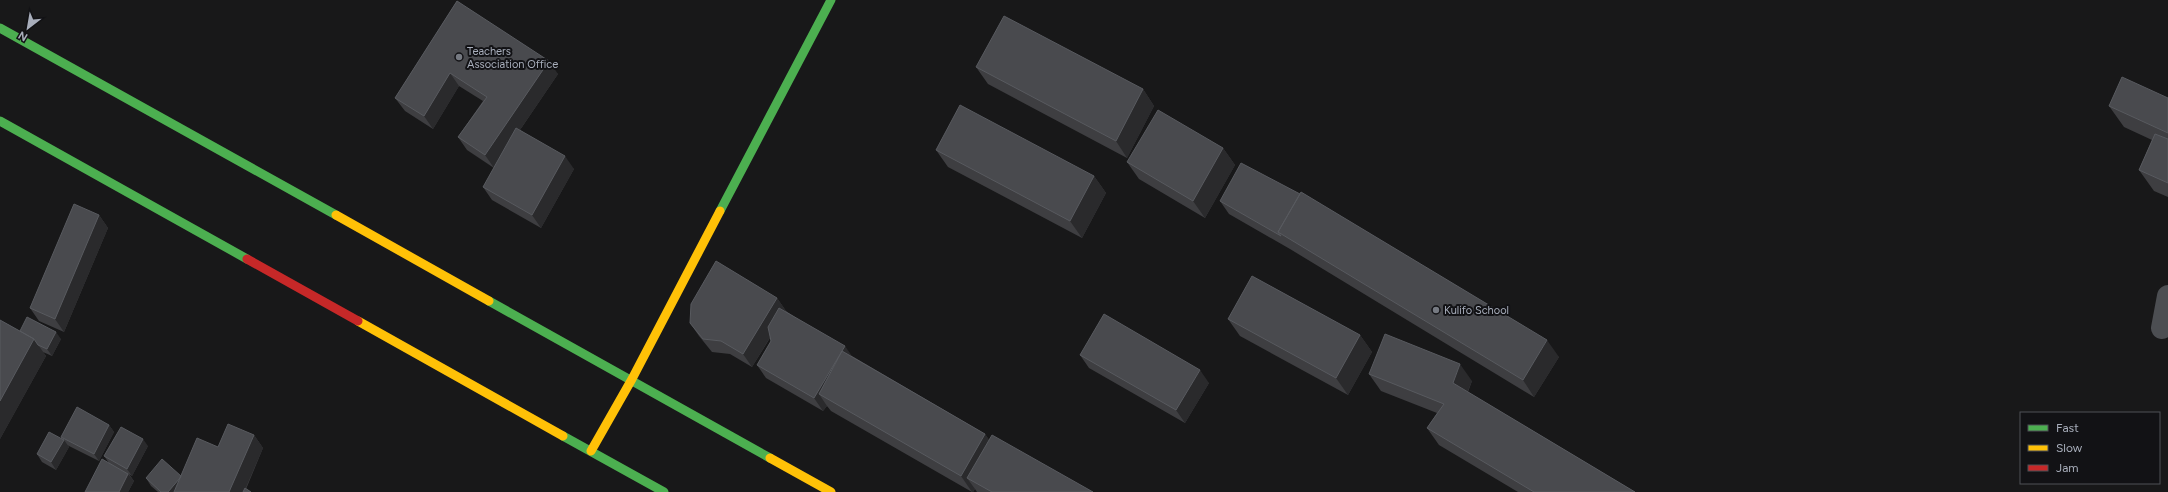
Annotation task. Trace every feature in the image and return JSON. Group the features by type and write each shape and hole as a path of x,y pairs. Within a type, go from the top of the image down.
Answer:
{"main road":[{"path":"591,451 632,379 831,0"},
{"path":"0,28 632,379 831,492"},
{"path":"0,121 664,492"}],"street":[{"path":"2162,328 2168,296"}],"building":[{"path":"457,1 549,61 485,155 458,137 487,97 450,73 424,116 395,98"},
{"path":"1004,16 1143,89 1116,141 976,67"},
{"path":"2122,77 2168,98 2168,133 2109,106"},
{"path":"960,105 1094,176 1070,221 936,150"},
{"path":"1158,110 1223,148 1193,201 1127,162"},
{"path":"516,128 565,156 532,215 483,187"},
{"path":"2155,134 2168,139 2168,183 2139,170"},
{"path":"1241,163 1300,194 1278,232 1281,236 1220,201"},
{"name":"Kulifo School","path":"1301,192 1547,340 1523,380 1278,232"},
{"path":"74,204 99,215 55,319 30,308"},
{"path":"716,261 777,298 743,354 721,341 703,339 690,323 691,304"},
{"path":"1252,276 1360,335 1336,378 1228,319"},
{"path":"779,308 845,346 814,398 757,365 771,341 768,327"},
{"path":"1104,314 1200,370 1176,410 1080,355"},
{"path":"27,317 56,332 47,349 38,345 34,339 20,331"},
{"path":"0,320 34,339 0,401"},
{"path":"1385,334 1460,364 1453,383 1635,492 1534,492 1427,428 1444,404 1369,374"},
{"path":"842,351 985,434 961,476 819,394"},
{"path":"77,407 109,425 94,454 61,437"},
{"path":"228,424 254,435 229,492 174,492 197,438 218,447"},
{"path":"121,427 143,439 127,469 104,456"},
{"path":"49,432 64,440 51,462 37,454"},
{"path":"992,435 1093,492 992,492 967,478"},
{"path":"102,459 128,474 119,492 85,492"},
{"path":"162,459 181,476 168,492 161,492 146,478"},
{"path":"245,488 251,492 243,492"}],"traffic: fast":[{"path":"720,211 831,0"},
{"path":"0,28 336,215"},
{"path":"0,121 247,259"},
{"path":"489,301 770,458"},
{"path":"563,436 664,492"}],"traffic: slow":[{"path":"591,451 632,379 720,211"},
{"path":"336,215 489,301"},
{"path":"358,321 563,436"},
{"path":"770,458 831,492"}],"traffic: jam":[{"path":"247,259 358,321"}],"place":[{"name":"Teachers Association Office","path":"459,57"},
{"name":"Kulifo School","path":"1436,310"}]}
